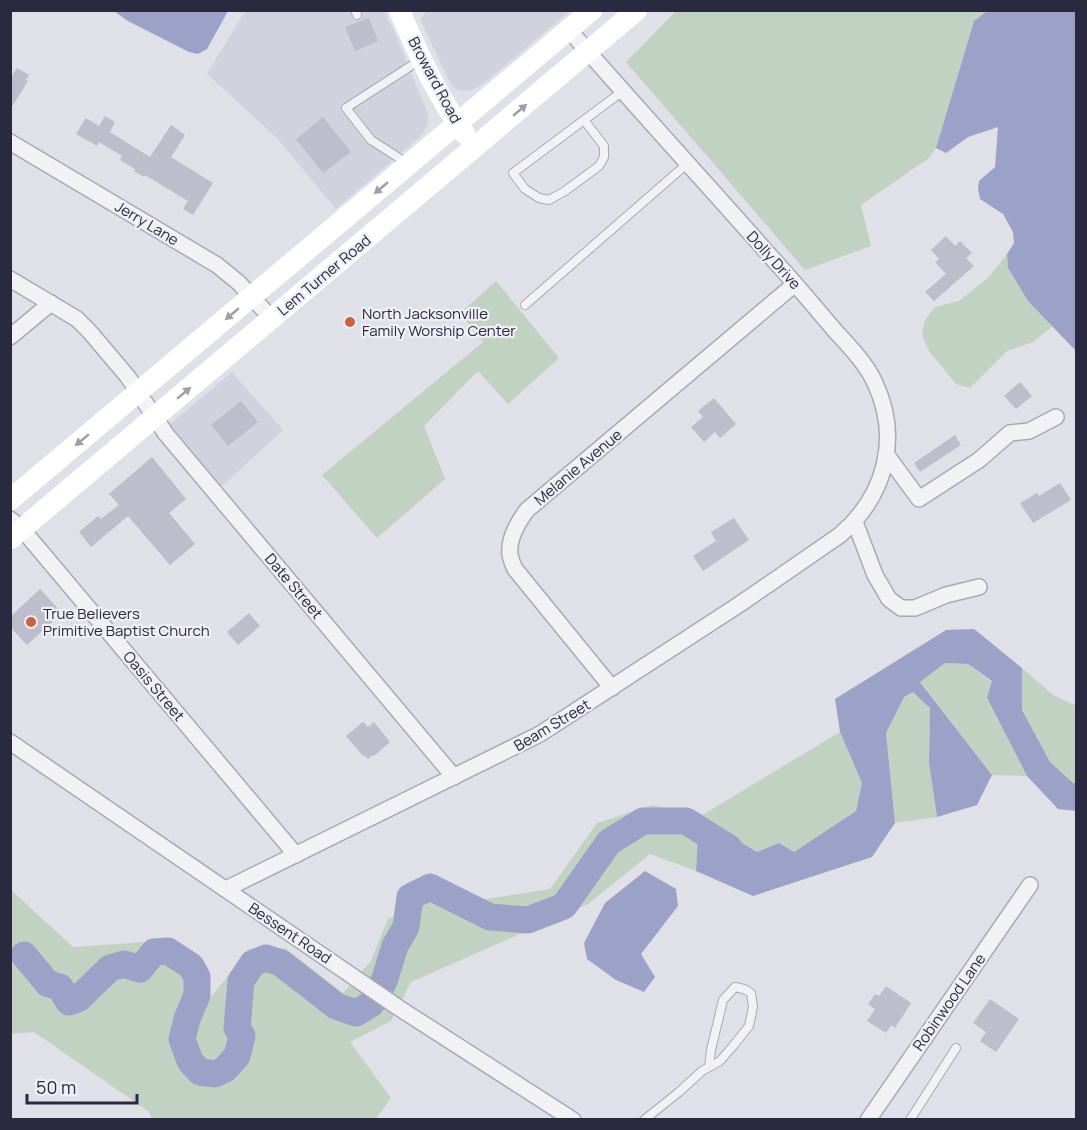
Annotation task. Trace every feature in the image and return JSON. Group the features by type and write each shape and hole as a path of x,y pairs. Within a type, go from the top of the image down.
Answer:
{"main road":[{"name":"Broward Road","path":"399,10 421,60 446,106 475,148"},
{"name":"Lem Turner Road","path":"10,500 592,10"},
{"name":"Lem Turner Road","path":"14,529 155,417 637,10"}],"street":[{"name":"Dolly Drive","path":"569,30 795,284 858,357 875,383 885,412 888,434 886,454 878,487 855,522"},
{"name":"Jerry Lane","path":"10,142 218,265 272,319"},
{"name":"Date Street","path":"10,279 77,319 89,331 128,377 166,434 454,777"},
{"name":"Melanie Avenue","path":"612,688 515,569 510,554 518,522 527,510 795,284"},
{"path":"10,337 51,303"},
{"path":"886,454 919,499 979,460 1010,433 1029,431 1056,417"},
{"path":"855,522 875,575 889,599 901,608 915,608 946,595 979,587"},
{"name":"Beam Street","path":"226,890 540,735 750,597 840,535 855,522"},
{"name":"Oasis Street","path":"14,529 296,855"},
{"name":"Bessent Road","path":"10,742 399,1008 573,1119"},
{"name":"Robinwood Lane","path":"868,1119 1030,885"}],"lane":[{"path":"410,164 371,141 346,108 421,60"},
{"path":"584,120 604,146 604,157 599,166 549,200 539,198 525,189 513,173 584,120 623,91"},
{"path":"525,305 688,163"},
{"path":"644,1119 702,1071 720,1061 749,1026 753,1007 751,993 744,989 735,987 723,1000 709,1067"},
{"path":"910,1119 956,1048"}],"shaded area":[{"path":"428,10 570,11 483,84 470,91 458,90 451,85 420,19"},
{"path":"245,11 384,11 395,33 428,114 428,124 421,136 336,209 277,138 207,74"},
{"path":"232,372 283,430 209,498 156,436"}],"green space":[{"path":"676,11 989,11 974,21 936,148 929,158 861,205 871,246 805,270 626,62"},
{"path":"1007,254 1008,268 1028,301 1053,326 1033,342 1007,351 970,388 956,384 929,351 922,335 925,320 935,307 959,301 989,277"},
{"path":"496,281 559,358 508,404 478,371 424,426 445,479 377,538 322,475 483,342 460,313"},
{"path":"945,663 968,664 992,682 987,699 1027,776 992,775 920,681"},
{"path":"1022,668 1053,695 1076,706 1076,782 1074,785 1050,762 1022,710"},
{"path":"914,691 930,708 929,763 937,817 895,823 886,733 904,697"},
{"path":"840,732 862,783 856,811 794,852 779,843 757,852 699,817"},
{"path":"653,805 699,817 696,871 650,854 588,904 411,982 391,1021 350,1042 391,1098 376,1119 152,1119 148,1111 34,1032 11,1034 10,889 73,947 161,941 197,959 210,998 250,949 285,948 343,993 371,961 388,919 399,914 412,882 434,877 479,900 550,889 597,823"}],"water":[{"path":"989,10 1076,11 1076,351 1028,301 1008,268 1007,254 1014,243 1013,232 1003,214 980,199 979,181 995,167 998,127 968,137 946,153 936,148 974,21"},
{"path":"114,11 228,11 207,49 198,54 189,52 128,21"},
{"path":"974,629 1022,668 1022,710 1050,762 1074,784 1076,782 1076,811 1058,809 1027,776 987,698 992,681 968,664 945,663 920,682 992,775 977,805 937,817 929,763 930,708 913,692 904,697 886,733 895,823 872,857 753,896 696,871 699,817 757,852 779,843 794,852 856,811 862,783 840,732 835,699 946,630"},
{"path":"645,871 676,889 678,906 641,954 655,977 644,992 616,980 587,959 584,943 605,903"}],"building":[{"path":"369,18 378,41 355,51 345,27"},
{"path":"17,68 29,75 26,80 28,81 10,110 10,78"},
{"path":"105,116 115,122 110,132 150,157 171,125 185,135 171,157 213,183 193,215 183,209 188,201 145,175 144,177 134,171 135,169 120,160 122,156 99,142 97,146 76,134 86,118 99,126"},
{"path":"323,117 351,152 323,173 296,139"},
{"path":"946,236 955,246 960,241 972,253 966,258 974,266 934,301 925,292 946,274 935,262 939,259 931,250"},
{"path":"1020,382 1032,396 1016,409 1004,396"},
{"path":"714,398 736,424 720,438 715,432 704,442 691,427 703,417 698,411"},
{"path":"241,401 258,422 228,446 211,425"},
{"path":"955,435 961,445 920,472 914,463"},
{"path":"152,457 186,499 169,513 195,544 170,565 128,516 91,547 79,532 98,516 101,519 119,505 109,494"},
{"path":"1060,483 1071,500 1033,523 1020,503 1037,493 1039,496"},
{"path":"734,518 749,540 703,571 693,556 716,541 711,532"},
{"name":"True Believers Primitive Baptist Church","path":"40,589 62,613 27,645 10,627 10,617"},
{"path":"249,613 260,626 238,645 227,632"},
{"path":"363,722 368,727 374,722 390,742 368,759 346,736"},
{"path":"886,986 911,1003 895,1028 891,1025 886,1033 867,1021 875,1009 868,1004 875,994 879,996"},
{"path":"990,999 1019,1019 996,1052 980,1041 986,1032 973,1023"}],"waterway":[{"path":"24,955 48,984 60,987 69,1002 78,999 110,968 124,964 140,969 154,952 168,951 191,966 197,977 197,995 182,1039 190,1061 200,1072 215,1074 225,1069 237,1056 242,1036 237,1028 241,981 253,963 266,958 281,963 336,1006 356,1013 371,1004 384,981 395,946 406,927 410,897 430,887 490,917 528,920 564,906 609,842 643,821 686,821 729,848"},
{"path":"10,953 19,950 24,955"}],"place":[{"name":"North Jacksonville Family Worship Center","path":"350,322"},
{"name":"True Believers Primitive Baptist Church","path":"31,622"}]}
